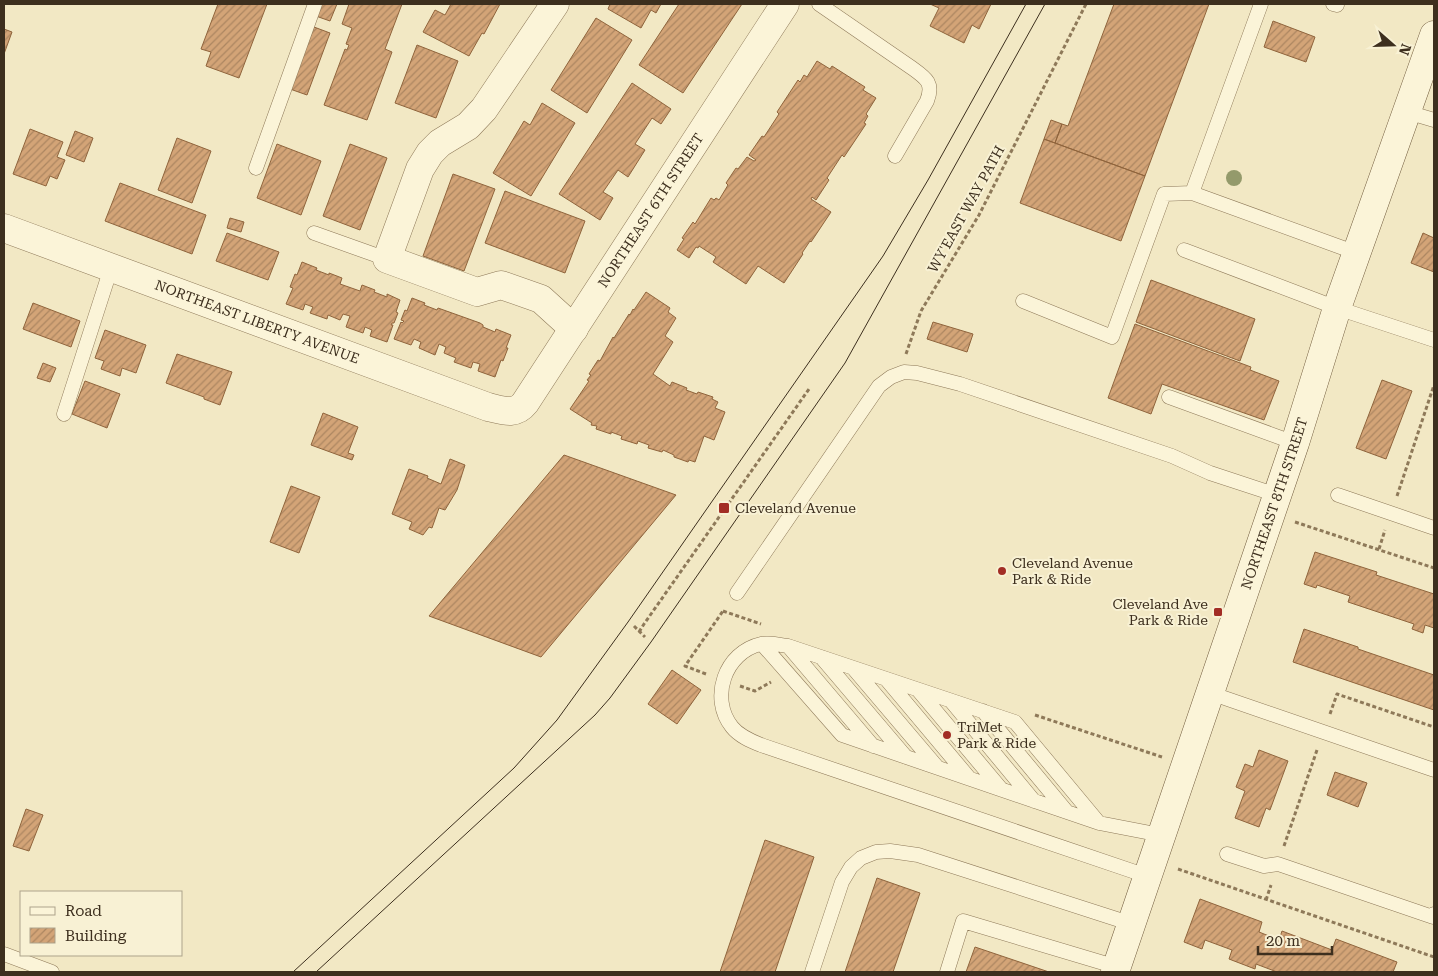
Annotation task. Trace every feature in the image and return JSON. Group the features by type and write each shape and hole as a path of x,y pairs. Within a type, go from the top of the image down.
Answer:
{"street":[{"path":"555,4 484,109 468,126 440,144 430,153 420,169 387,259 477,292 502,285 541,299 574,329"},
{"name":"NORTHEAST 6TH STREET","path":"512,412 522,407 525,403 785,4"},
{"name":"NORTHEAST 8TH STREET","path":"1116,970 1296,443 1337,308 1434,35"},
{"name":"NORTHEAST LIBERTY AVENUE","path":"4,228 488,407 512,412"}],"lane":[{"path":"256,168 315,4"},
{"path":"819,4 928,81 930,92 928,101 895,156"},
{"path":"1192,193 1261,4"},
{"path":"1333,4 1337,4"},
{"path":"1407,112 1434,120"},
{"path":"1023,301 1112,336 1164,194 1192,193 1357,253"},
{"path":"314,233 387,259"},
{"path":"1184,250 1337,308 1434,340"},
{"path":"64,414 112,268"},
{"path":"737,593 879,386 891,376 904,372 960,384 1172,456 1210,473 1277,495"},
{"path":"1170,397 1296,443"},
{"path":"1338,495 1434,528"},
{"path":"762,644 842,736 1099,823 1161,835"},
{"path":"1099,823 1015,722 788,646 762,644 750,648 739,654 731,664 723,680 720,692 721,705 725,716 733,728 746,738 761,745 1147,876"},
{"path":"788,646 874,746"},
{"path":"821,657 906,757"},
{"path":"853,668 938,768"},
{"path":"886,679 970,779"},
{"path":"918,690 1002,790"},
{"path":"1210,693 1434,770"},
{"path":"950,700 1035,801"},
{"path":"983,711 1067,812"},
{"path":"812,972 842,882 851,867 860,858 876,852 890,851 918,855 1132,924"},
{"path":"1227,854 1264,866 1278,864 1433,917 1434,914"},
{"path":"947,972 963,921 1116,970"},
{"path":"4,954 52,972"}],"path":[{"name":"WY'EAST WAY PATH","path":"906,355 921,311 979,215 1086,4"},
{"path":"1379,549 1434,385"},
{"path":"639,632 809,389"},
{"path":"1294,521 1434,568"},
{"path":"685,666 737,593"},
{"path":"634,626 645,637"},
{"path":"1266,900 1336,694 1434,727"},
{"path":"1178,869 1434,957"}],"building":[{"path":"218,4 267,4 239,78 206,66 211,52 201,49"},
{"path":"317,4 337,4 330,21 313,15"},
{"path":"349,4 402,4 385,49 392,52 367,120 324,105 345,49 347,50 349,45 346,44 352,28 342,24"},
{"path":"451,4 500,4 484,34 482,33 469,56 423,32 435,10 445,15"},
{"path":"610,4 661,4 656,13 651,10 641,28 608,9"},
{"path":"679,4 742,4 683,93 639,65"},
{"path":"930,4 991,4 979,29 972,25 964,43 930,26 939,8"},
{"path":"1114,4 1209,4 1145,176 1055,143 1062,124 1068,126"},
{"path":"596,18 632,40 587,113 551,90"},
{"path":"1273,21 1315,37 1306,62 1264,47"},
{"path":"314,27 330,33 307,95 290,89"},
{"path":"4,29 12,32 4,54"},
{"path":"417,45 458,61 436,118 395,103"},
{"path":"817,61 830,69 832,66 865,87 863,90 876,98 866,114 868,116 864,123 866,124 844,157 842,155 816,200 812,197 811,199 831,212 802,253 784,283 758,266 746,284 713,262 716,257 699,246 698,248 696,247 689,258 677,250 684,239 682,238 693,222 695,224 711,198 719,200 728,185 726,183 736,168 738,169 747,157 754,161 756,160 749,155 762,136 764,137 779,114 777,112 798,80 800,82 804,75 807,77"},
{"path":"632,83 671,109 661,124 652,118 635,144 645,150 628,177 618,170 603,192 613,198 600,220 559,194"},
{"path":"542,103 575,123 531,196 493,173 524,121 530,125"},
{"path":"1051,120 1062,124 1055,143 1044,139"},
{"path":"30,129 63,142 57,157 65,160 57,179 50,176 46,186 13,174"},
{"path":"75,131 93,138 84,162 66,155"},
{"path":"177,138 211,151 192,203 158,190"},
{"path":"1044,139 1145,176 1121,241 1020,203"},
{"path":"277,144 321,161 301,215 257,198"},
{"path":"350,144 387,158 360,230 323,216"},
{"path":"453,174 495,189 464,271 423,256"},
{"path":"120,183 206,215 192,254 105,221"},
{"path":"505,191 585,221 565,273 485,243"},
{"path":"230,218 244,222 241,232 227,228"},
{"path":"227,233 279,252 268,280 216,261"},
{"path":"1423,233 1434,238 1434,272 1411,263"},
{"path":"302,262 317,268 316,270 342,278 340,284 360,291 362,285 375,290 374,292 387,297 387,294 400,300 396,312 398,313 394,323 391,325 393,325 387,342 370,336 372,330 365,327 363,333 346,327 350,316 343,314 340,320 328,315 327,319 310,313 313,307 305,304 303,310 286,304 293,288 290,287"},
{"path":"1151,280 1255,319 1240,361 1136,322"},
{"path":"646,292 670,308 668,312 676,318 665,336 673,342 653,374 670,386 672,382 687,388 686,390 713,397 712,399 718,402 715,408 725,412 714,440 704,436 695,462 689,460 688,462 674,457 674,455 663,450 662,452 648,448 649,445 638,441 637,444 621,439 622,436 596,429 597,426 591,425 592,423 570,409 589,381 587,380 591,375 589,374 598,360 600,361 613,337"},
{"path":"412,298 437,310 438,308 480,323 483,327 495,332 496,329 511,335 506,348 508,348 495,377 478,371 480,364 473,362 471,368 454,362 456,358 444,353 446,347 439,344 435,355 419,348 421,342 414,339 411,345 394,339 401,322 404,321 401,320"},
{"path":"33,303 80,321 71,347 23,329"},
{"path":"933,322 973,334 967,352 927,339"},
{"path":"1135,324 1251,367 1250,370 1279,381 1264,420 1162,384 1151,414 1108,398"},
{"path":"105,330 146,345 136,373 122,368 120,376 101,369 104,361 95,358"},
{"path":"177,354 232,372 220,405 166,383"},
{"path":"43,363 56,368 50,382 37,378"},
{"path":"1382,380 1412,391 1386,459 1356,448"},
{"path":"85,381 120,394 107,428 72,414"},
{"path":"323,413 358,427 348,453 354,455 352,460 311,445"},
{"path":"564,455 676,495 541,657 429,616"},
{"path":"450,459 465,465 457,490 445,510 439,508 432,528 429,527 423,535 409,529 412,522 392,514 409,469 428,476 427,478 441,484"},
{"path":"291,486 320,497 299,553 270,542"},
{"path":"1315,552 1377,572 1376,575 1434,594 1434,628 1425,625 1423,633 1412,629 1414,624 1348,602 1350,596 1317,585 1316,588 1304,584"},
{"path":"1304,629 1434,675 1434,710 1293,662"},
{"path":"672,670 701,690 677,724 648,704"},
{"path":"1259,750 1288,761 1270,810 1266,808 1259,827 1235,818 1245,791 1236,787 1245,764 1253,767"},
{"path":"1335,772 1367,783 1358,807 1327,795"},
{"path":"26,809 43,815 29,851 13,846"},
{"path":"765,840 814,857 775,972 720,972"},
{"path":"877,878 920,893 893,972 845,972"},
{"path":"1200,899 1262,922 1259,932 1279,940 1282,931 1332,950 1336,939 1397,962 1393,972 1277,972 1256,964 1255,969 1229,959 1232,950 1205,940 1202,949 1184,942"},
{"path":"975,947 1049,972 966,972"}],"tram line":[{"path":"293,972 514,768 557,720 628,622 883,256 928,180 1026,4"},
{"path":"316,972 595,715 610,698 845,363 1045,4"}],"place":[{"name":"Cleveland Avenue","path":"724,508"},
{"name":"Cleveland Avenue Park & Ride","path":"1002,571"},
{"name":"Cleveland Ave Park & Ride","path":"1218,612"},
{"name":"TriMet Park & Ride","path":"947,735"}]}
